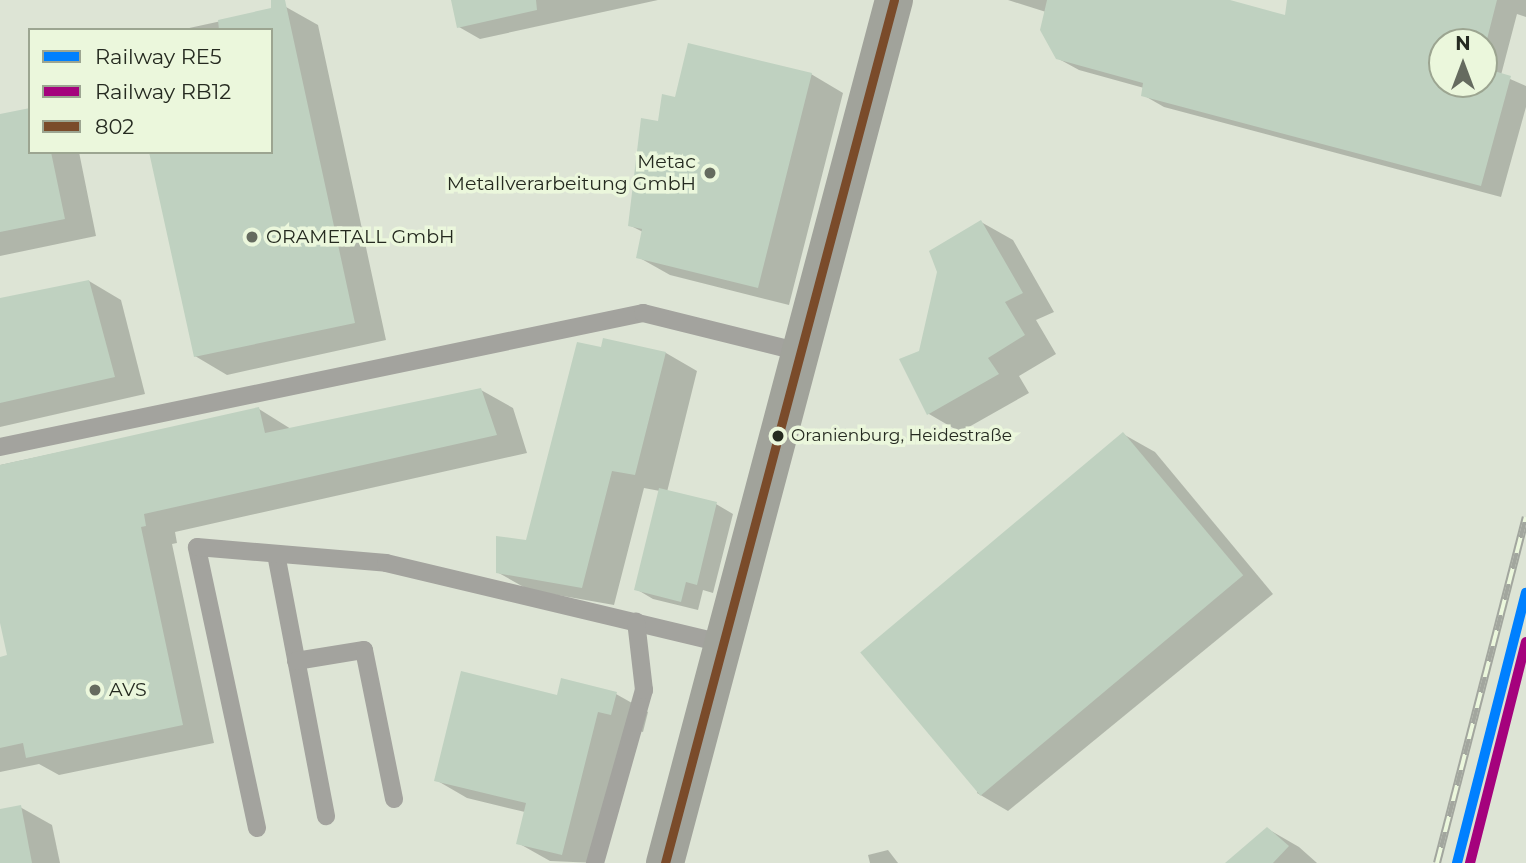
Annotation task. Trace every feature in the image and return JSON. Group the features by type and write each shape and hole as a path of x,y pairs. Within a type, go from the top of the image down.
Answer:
{"main road":[{"path":"665,863 894,0"}],"lane":[{"path":"0,447 643,313 801,352"},
{"path":"257,828 197,547 386,563 723,643"},
{"path":"276,554 326,816"},
{"path":"595,863 644,690 636,621"},
{"path":"296,661 364,650 394,799"}],"building":[{"name":"ORAMETALL GmbH","path":"271,0 285,0 355,323 194,357 149,154 273,154 273,28 219,28 218,20 271,8"},
{"path":"451,0 536,0 537,10 457,28"},
{"path":"1047,0 1230,0 1285,15 1287,0 1497,0 1490,28 1428,28 1428,98 1498,98 1498,72 1511,76 1481,186 1141,96 1143,83 1056,59 1040,30"},
{"name":"Metac Metallverarbeitung GmbH","path":"688,43 812,73 758,288 636,258 642,229 628,226 641,118 658,121 662,94 675,97"},
{"path":"28,108 28,154 51,154 65,219 0,232 0,114"},
{"path":"981,220 1023,293 1005,302 1025,335 988,358 999,374 927,415 899,359 919,351 937,272 929,251"},
{"path":"89,280 115,377 0,403 0,298"},
{"path":"603,338 666,352 635,475 612,471 582,588 496,573 496,536 526,540 577,342 601,347"},
{"path":"481,388 497,435 144,514 146,526 141,527 183,725 26,758 23,743 0,748 0,657 7,655 0,623 0,465 259,407 265,433"},
{"path":"1123,432 1243,575 980,796 860,652"},
{"path":"659,488 717,502 697,585 686,582 681,602 634,590"},
{"path":"461,671 557,695 561,678 617,692 611,715 598,712 562,855 516,844 526,803 434,781"},
{"path":"21,805 32,863 0,863 0,809"},
{"path":"1267,827 1289,846 1273,863 1225,863"}],"railway":[{"path":"1437,863 1526,517"}],"rail line":[{"name":"RE5","path":"1457,863 1526,593"},
{"name":"RB12","path":"1470,863 1526,642"}],"transit line":[{"name":"802","path":"665,863 894,0"}],"place":[{"name":"Metac Metallverarbeitung GmbH","path":"710,173"},
{"name":"ORAMETALL GmbH","path":"252,237"},
{"name":"Oranienburg, Heidestraße","path":"778,436"},
{"name":"AVS","path":"95,690"}]}
